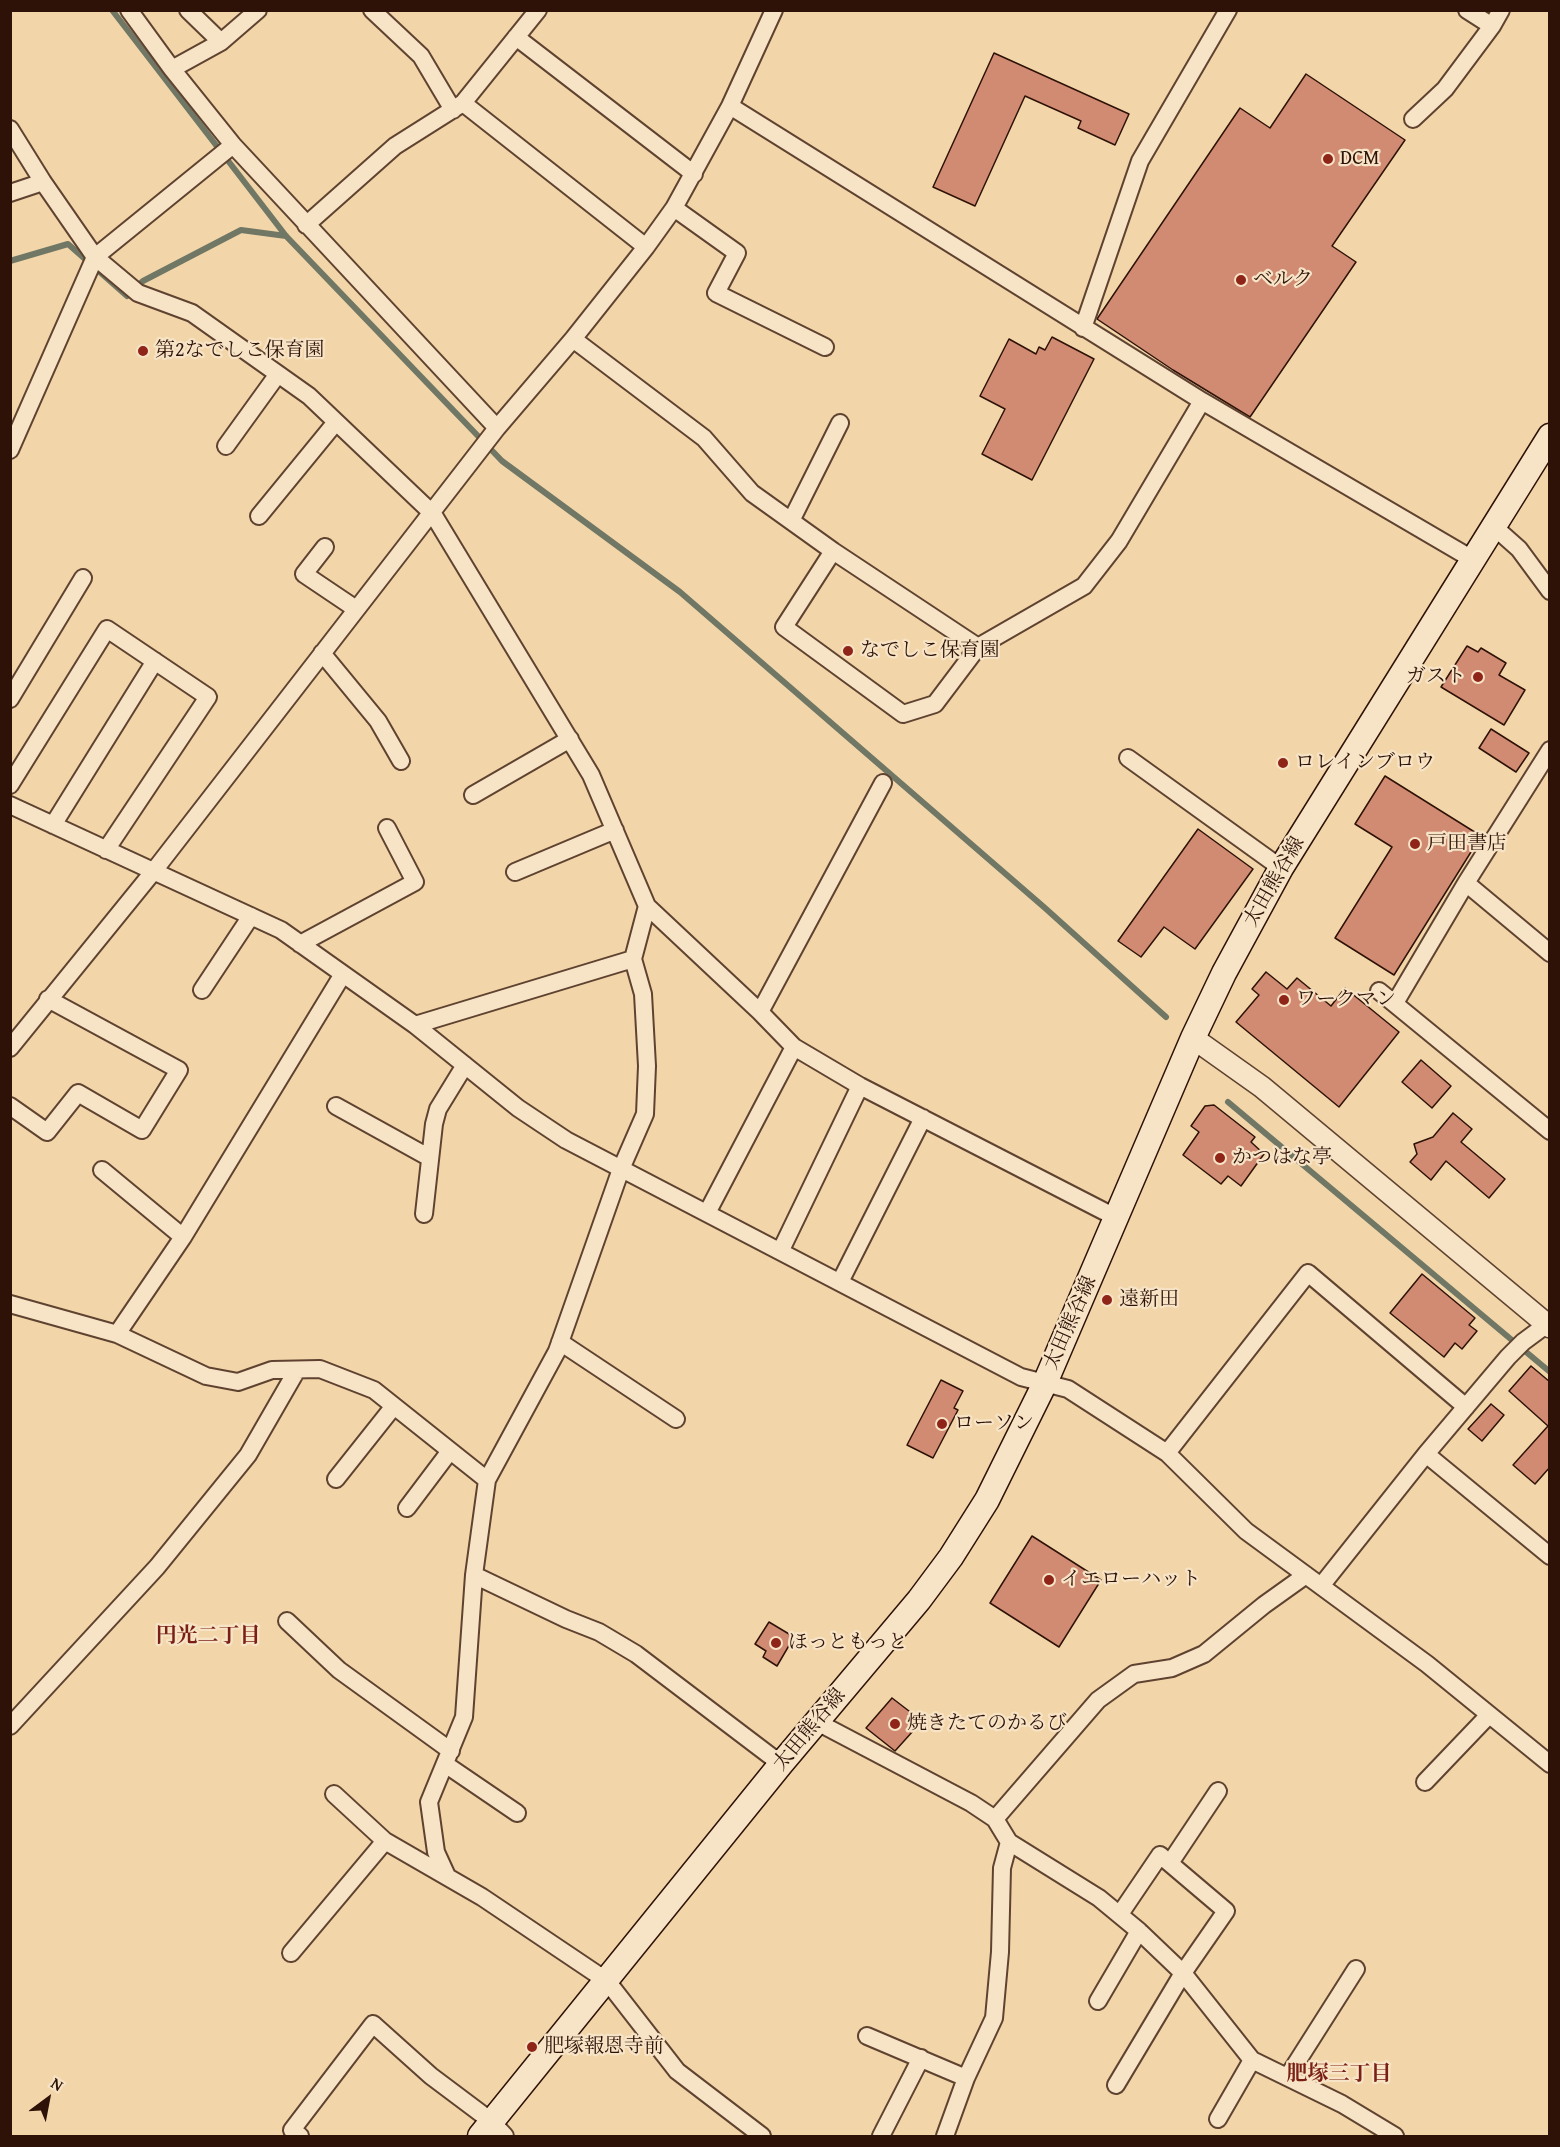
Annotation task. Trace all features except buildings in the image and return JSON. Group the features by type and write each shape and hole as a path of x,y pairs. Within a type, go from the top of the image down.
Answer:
{"main road":[{"name":"太田熊谷線","path":"492,2131 607,1981 919,1599 951,1557 987,1500 1045,1383 1193,1038 1224,973 1281,868 1492,525 1550,436"}],"street":[{"path":"129,10 233,146 496,430"},
{"path":"188,10 221,42"},
{"path":"172,69 221,42 258,10"},
{"path":"372,10 421,56 458,106 646,248"},
{"path":"306,225 395,146 458,106 538,10"},
{"path":"10,1048 153,872 496,430 646,248 694,174 730,106 774,10"},
{"path":"1083,328 1140,161 1228,10"},
{"path":"1467,10 1492,26"},
{"path":"1413,119 1445,89 1492,26 1501,10"},
{"path":"516,37 694,174"},
{"path":"730,106 1202,401 1472,559"},
{"path":"10,129 43,182 95,257 138,293 192,313 309,396 433,513 591,775 647,906 794,1047 860,1086 1117,1218"},
{"path":"10,450 95,257 233,146"},
{"path":"10,193 43,182"},
{"path":"674,208 737,253 716,293 825,347"},
{"path":"573,339 704,438 752,493 833,551 978,647"},
{"path":"226,446 278,374"},
{"path":"833,551 784,627 903,714 935,704 978,647 1084,586 1119,541 1202,401"},
{"path":"259,516 336,422"},
{"path":"791,521 840,423"},
{"path":"1492,525 1519,549 1550,591"},
{"path":"325,547 304,574 356,609"},
{"path":"10,699 83,579"},
{"path":"10,785 107,629 155,661 208,697 106,850"},
{"path":"322,653 378,721 401,761"},
{"path":"53,825 155,661"},
{"path":"473,795 570,739"},
{"path":"1128,758 1281,868"},
{"path":"1395,1003 1466,883 1547,759"},
{"path":"760,1012 883,783"},
{"path":"10,805 281,930 415,1025 518,1108 566,1140 1021,1377 1068,1389 1167,1453 1246,1531 1427,1664 1550,1764"},
{"path":"300,944 415,882 387,828"},
{"path":"514,872 615,830"},
{"path":"1466,883 1550,953"},
{"path":"447,1876 436,1852 429,1802 465,1717 474,1575 486,1480 560,1342 621,1169 645,1114 647,1066 643,994 633,959 647,906"},
{"path":"202,990 250,916"},
{"path":"415,1025 633,959"},
{"path":"117,1334 183,1237 343,974"},
{"path":"1379,991 1550,1131"},
{"path":"10,1106 47,1132 78,1093 142,1130 179,1070 48,999"},
{"path":"1193,1038 1262,1087 1549,1325 1523,1342 1508,1357 1426,1454 1321,1586"},
{"path":"707,1213 794,1047"},
{"path":"424,1214 434,1124 438,1109 465,1065"},
{"path":"781,1250 860,1086"},
{"path":"336,1106 430,1158"},
{"path":"840,1281 923,1118"},
{"path":"102,1170 183,1237"},
{"path":"1167,1453 1308,1273 1466,1407"},
{"path":"10,1304 117,1334 206,1376 238,1382 272,1370 320,1369 374,1390 486,1480"},
{"path":"560,1342 676,1419"},
{"path":"10,1726 157,1567 248,1455 297,1370"},
{"path":"336,1479 394,1406"},
{"path":"407,1508 450,1451"},
{"path":"1426,1454 1550,1556"},
{"path":"474,1575 566,1619 600,1632 636,1654 782,1764"},
{"path":"995,1819 1098,1700 1134,1674 1172,1668 1204,1654 1264,1605 1306,1575"},
{"path":"287,1621 339,1670 517,1813"},
{"path":"1425,1782 1489,1715"},
{"path":"817,1722 971,1803 995,1819 1008,1842 1100,1898 1139,1931 1183,1973 1252,2060 1342,2104 1395,2136"},
{"path":"1170,1863 1218,1791"},
{"path":"334,1794 385,1841 482,1897 607,1981 677,2071 762,2136"},
{"path":"291,1953 385,1841"},
{"path":"945,2136 966,2078 994,2018 1000,1952 1002,1868 1008,1842"},
{"path":"1116,2085 1183,1973 1226,1911 1160,1855 1120,1914"},
{"path":"1098,2001 1139,1931"},
{"path":"1288,2076 1356,1969"},
{"path":"300,2136 292,2130 373,2024 492,2131"},
{"path":"867,2036 966,2078"},
{"path":"881,2136 921,2058"},
{"path":"1218,2119 1252,2060"}],"waterway":[{"path":"112,10 286,236 502,461 680,592 1045,908 1166,1017"},
{"path":"10,261 68,244 127,296 143,281 241,230 286,236"},
{"path":"1228,1102 1550,1372"}],"place":[{"name":"DCM","path":"1328,159"},
{"name":"ベルク","path":"1241,280"},
{"name":"第2なでしこ保育園","path":"143,351"},
{"name":"なでしこ保育園","path":"848,651"},
{"name":"ガスト","path":"1478,677"},
{"name":"ロレインブロウ","path":"1283,763"},
{"name":"戸田書店","path":"1415,844"},
{"name":"ワークマン","path":"1284,1000"},
{"name":"かつはな亭","path":"1220,1158"},
{"name":"遠新田","path":"1107,1300"},
{"name":"ローソン","path":"942,1424"},
{"name":"イエローハット","path":"1049,1580"},
{"name":"ほっともっと","path":"776,1643"},
{"name":"焼きたてのかるび","path":"895,1724"},
{"name":"肥塚報恩寺前","path":"532,2047"}],"district":[{"name":"円光二丁目","path":"208,1637"},
{"name":"肥塚三丁目","path":"1339,2075"}]}
